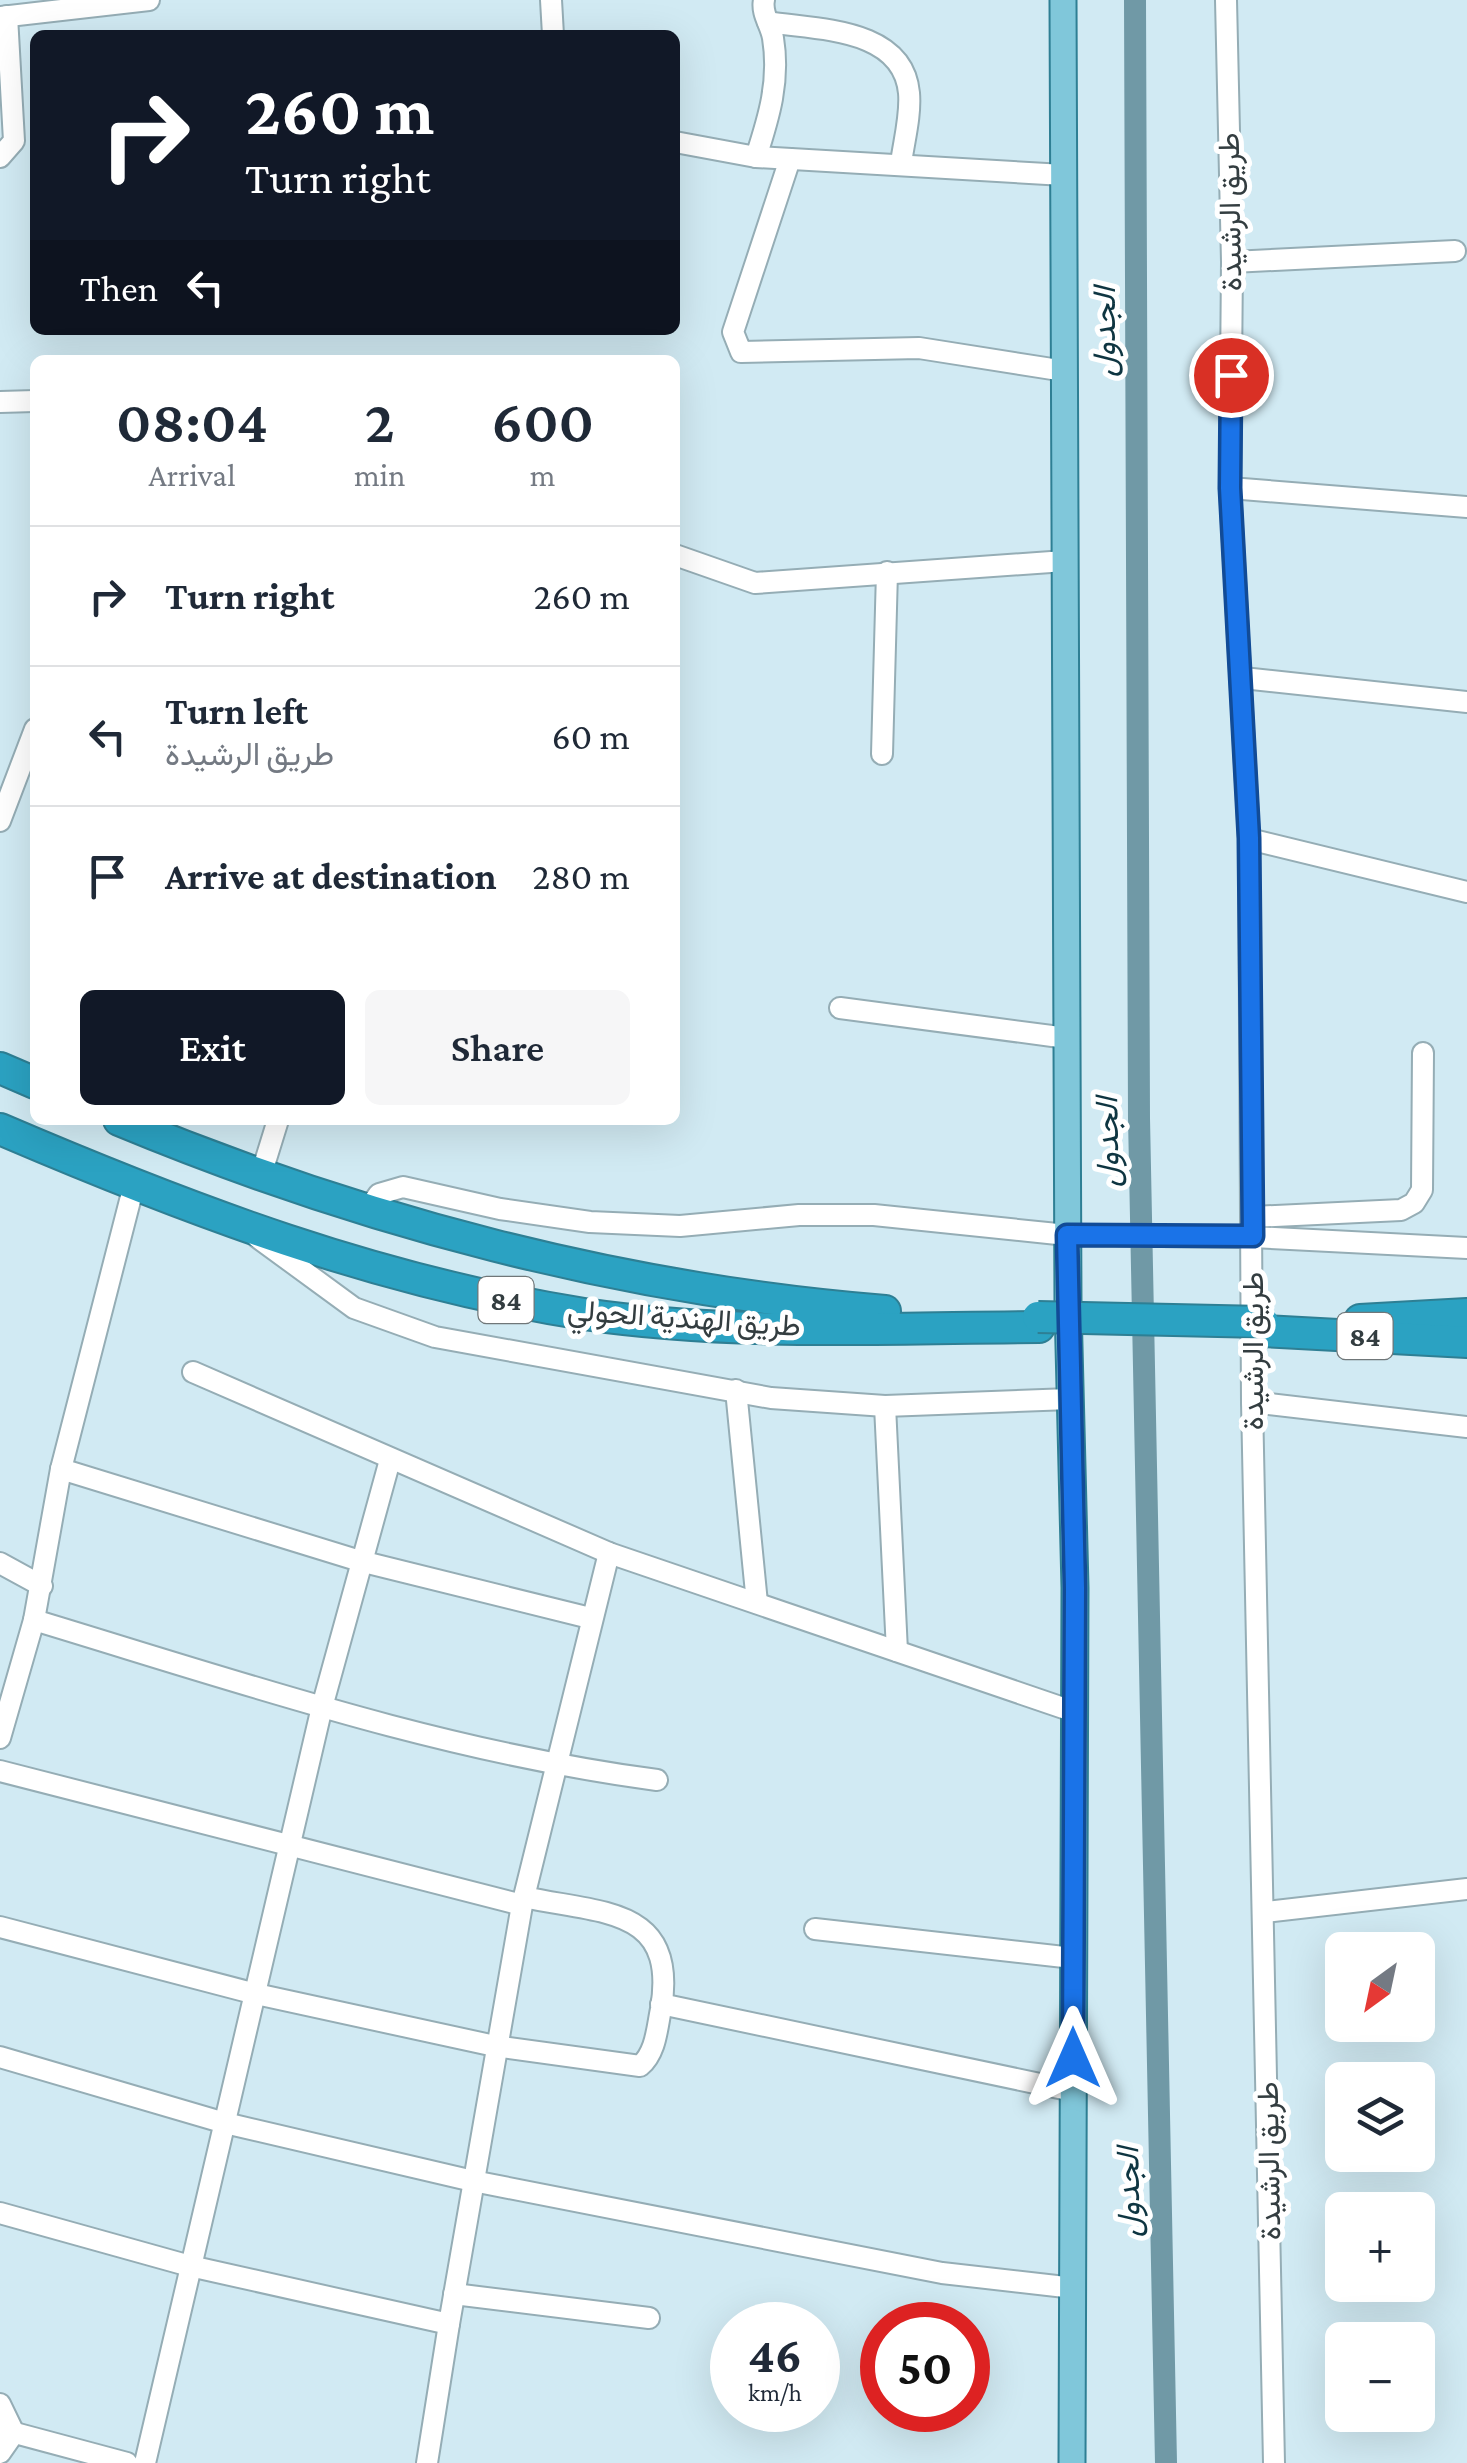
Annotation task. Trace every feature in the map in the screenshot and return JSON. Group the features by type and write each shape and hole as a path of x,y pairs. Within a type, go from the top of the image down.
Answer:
{"highway":[{"path":"0,1068 30,1082"},
{"name":"طريق الهندية الحولي","path":"132,1125 367,1211 517,1250 780,1301 1038,1322"},
{"name":"طريق الهندية الحولي","path":"1,1131 248,1230 431,1283 588,1314 745,1327 1038,1322"},
{"name":"84","path":"1263,1327 1467,1314"},
{"name":"84","path":"1038,1322 1263,1327 1467,1342"}],"main road":[{"path":"1064,0 1067,1235 1075,1712 1072,2463"}],"street":[{"path":"0,157 14,141 4,16 90,2 149,0"},
{"path":"551,0 553,30"},
{"path":"756,157 776,93 773,36 764,0"},
{"name":"طريق الرشيدة","path":"1226,0 1232,262 1230,488 1249,838 1252,1402 1266,1912 1274,2463"},
{"path":"768,22 876,42 891,52 909,95 901,163"},
{"path":"680,143 756,157 1064,175"},
{"path":"790,159 732,332 741,352 919,348 1065,371"},
{"path":"1232,262 1456,251"},
{"path":"0,402 30,401"},
{"path":"1230,488 1467,507"},
{"path":"680,557 755,583 1065,561"},
{"path":"882,754 887,572"},
{"path":"1243,678 1467,702"},
{"path":"0,821 30,742"},
{"path":"1249,838 1467,892"},
{"path":"840,1008 1067,1038"},
{"path":"367,1211 379,1194 403,1187 500,1209 590,1222 680,1226 799,1215 874,1215 1067,1235 1191,1236 1401,1210 1414,1203 1422,1190 1424,1054"},
{"path":"261,1175 276,1125"},
{"path":"0,1734 34,1620 61,1469 134,1185"},
{"path":"248,1230 329,1294 407,1330 736,1390 885,1406 1070,1399"},
{"path":"1253,1230 1467,1248"},
{"path":"194,1372 609,1553 1075,1712"},
{"path":"736,1390 756,1604"},
{"path":"1252,1402 1467,1426"},
{"path":"885,1406 897,1651"},
{"path":"145,2463 322,1708 390,1460"},
{"path":"61,1469 360,1561 590,1618"},
{"path":"427,2463 495,2046 523,1901 609,1553"},
{"path":"0,1563 42,1586"},
{"path":"34,1620 322,1708 554,1766 656,1780"},
{"path":"0,1772 292,1848 523,1901 630,1921 650,1934 662,1952 662,2004 652,2053 632,2068 495,2046 256,1994 0,1927"},
{"path":"1266,1912 1467,1889"},
{"path":"815,1929 1074,1958"},
{"path":"662,2004 1073,2091"},
{"path":"0,2057 225,2123 473,2181 942,2272 1074,2288"},
{"path":"0,2212 190,2266 449,2324"},
{"path":"454,2294 649,2318"},
{"path":"0,2404 7,2431 0,2453"},
{"path":"7,2431 127,2463"}],"waterway":[{"name":"الجدول","path":"1135,0 1139,1118 1166,2463"}],"route":[{"path":"1073,2058 1075,1588 1067,1235 1253,1236 1249,838 1230,488 1231,375"}]}
